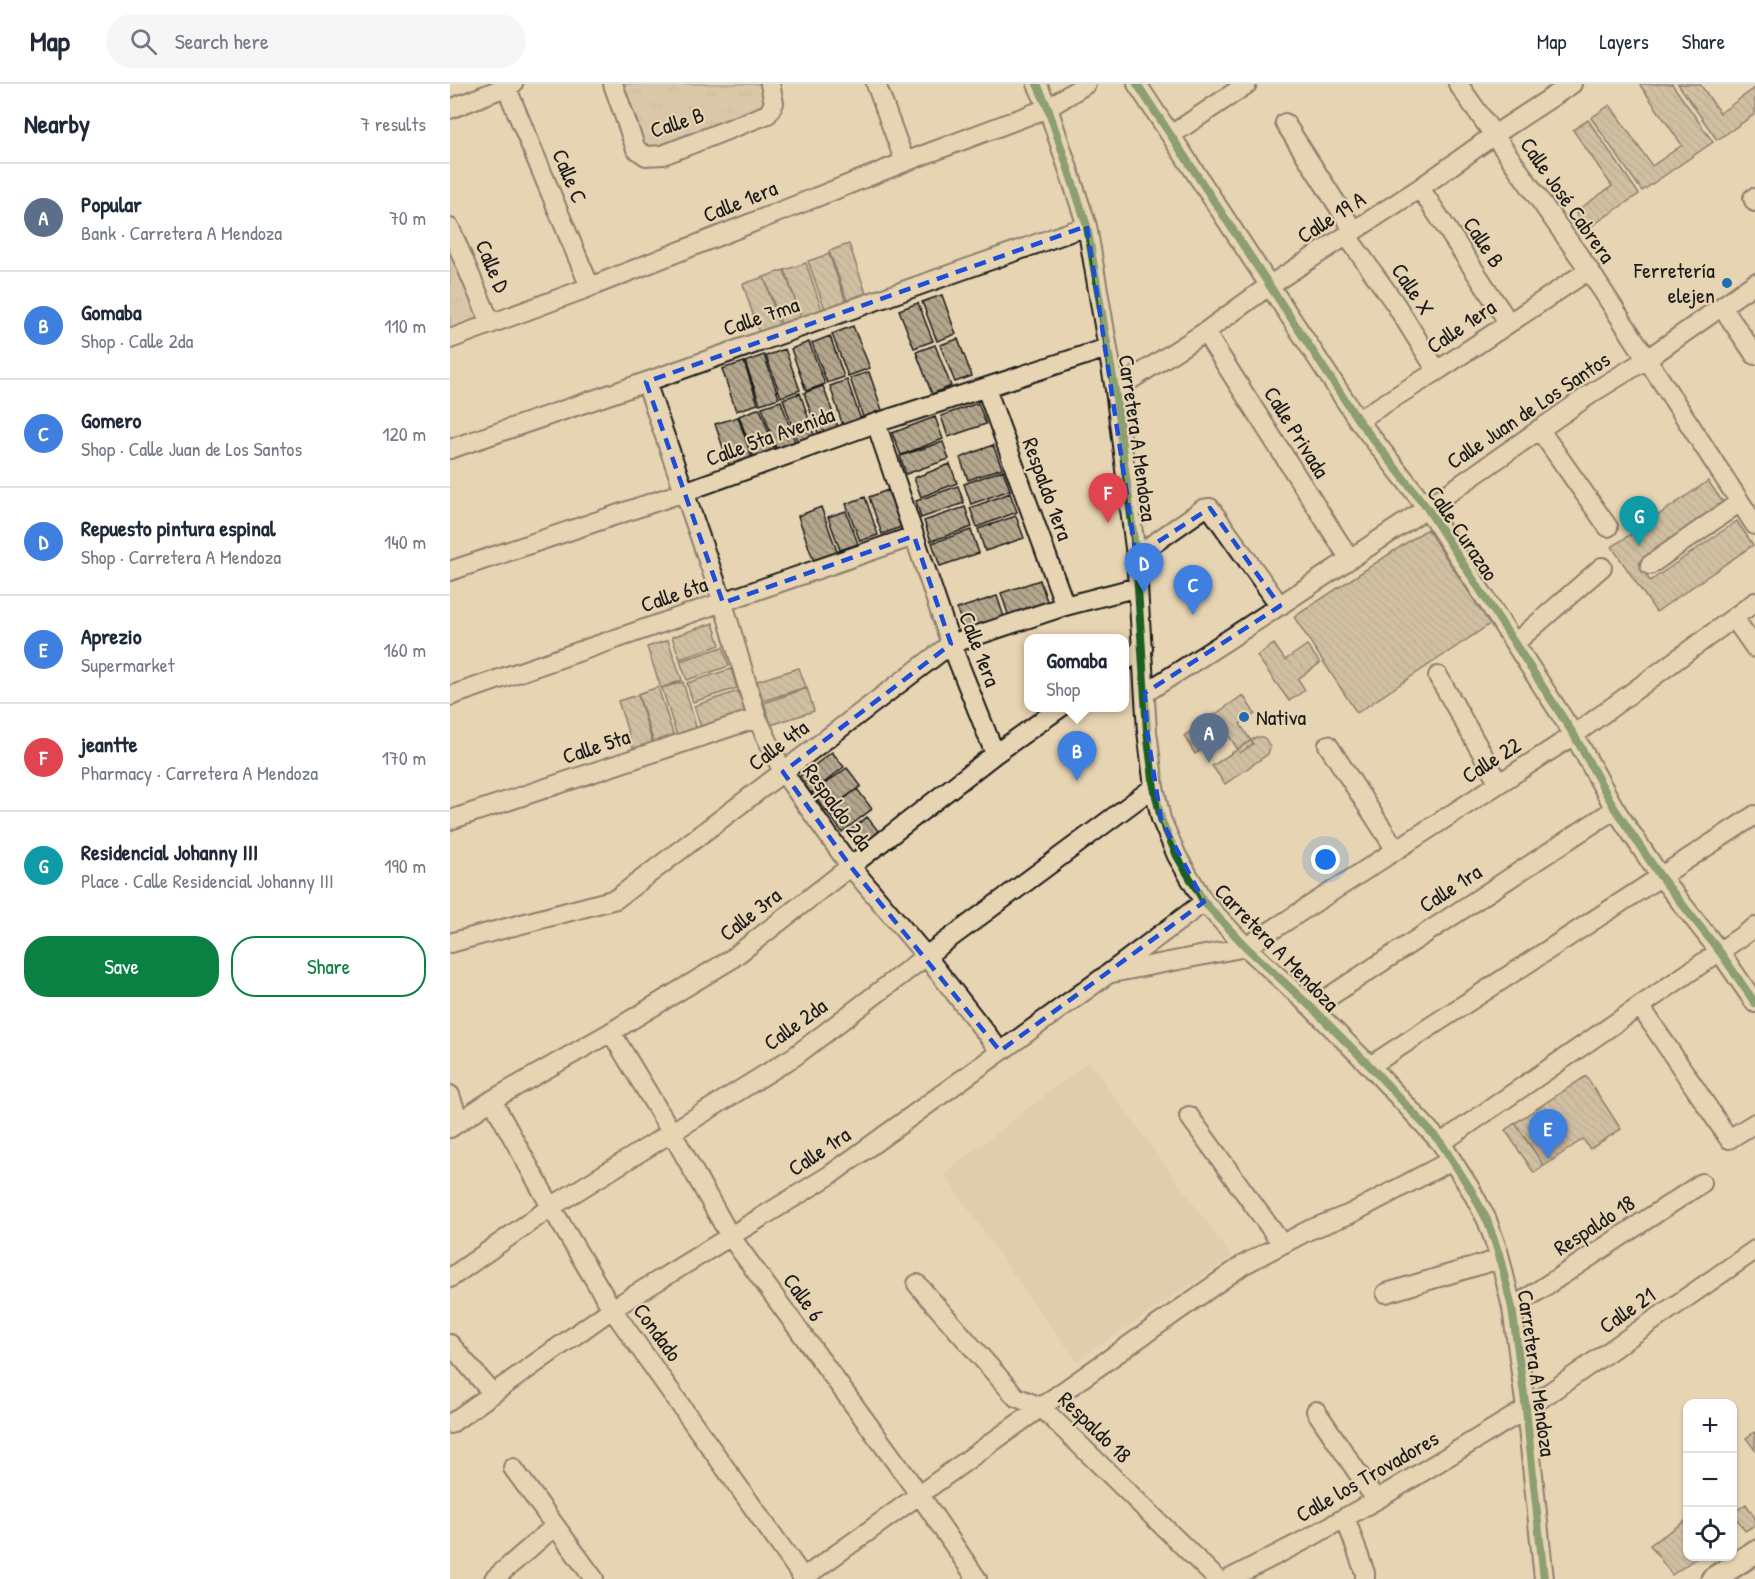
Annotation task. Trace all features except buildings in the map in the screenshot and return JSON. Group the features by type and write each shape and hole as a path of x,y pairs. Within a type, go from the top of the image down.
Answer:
{"main road":[{"path":"1713,1579 1755,1552"}],"street":[{"name":"Calle B","path":"613,84 636,149 646,156 663,155 768,114 774,103 770,84"},
{"path":"876,84 904,162"},
{"name":"Carretera A Mendoza","path":"1037,84 1048,108 1087,226 1115,390 1136,556 1147,731 1154,787 1167,835 1204,902 1246,947 1370,1066 1441,1143 1488,1220 1512,1308 1526,1409 1544,1579"},
{"name":"Calle 1era","path":"450,339 590,287 904,162 1048,108 1086,84"},
{"name":"Calle Curazao","path":"1137,84 1358,420 1426,508 1574,735 1615,809 1660,876 1720,952 1755,1003"},
{"path":"1171,135 1247,84"},
{"name":"Calle José Cabrera","path":"1458,84 1589,270 1755,525"},
{"name":"Calle 19 A","path":"1115,390 1205,332 1270,285 1420,188 1494,135 1572,84"},
{"path":"450,109 508,85"},
{"name":"Calle C","path":"508,85 590,287"},
{"name":"Calle X","path":"1285,123 1437,371"},
{"name":"Calle B","path":"1420,188 1509,323"},
{"name":"Calle 7ma","path":"450,449 1087,226"},
{"name":"Calle D","path":"450,228 491,324"},
{"name":"Calle 1era","path":"1358,420 1437,371 1589,270"},
{"name":"Calle Juan de Los Santos","path":"1145,693 1426,508 1755,283"},
{"path":"1722,307 1755,356"},
{"name":"Calle Privada","path":"1205,332 1349,558"},
{"name":"Calle 5ta Avenida","path":"450,571 684,492 876,423 1107,348"},
{"name":"Respaldo 2da","path":"646,382 723,603 757,718 783,772 851,867 926,956 1000,1051"},
{"name":"Respaldo 1era","path":"986,388 1065,606"},
{"name":"Calle 1era","path":"876,423 951,644 996,754"},
{"path":"1539,429 1608,527"},
{"path":"1650,565 1740,502"},
{"path":"1136,556 1203,509 1210,508 1280,606"},
{"name":"Calle 6ta","path":"450,696 914,536"},
{"path":"1515,643 1602,567"},
{"name":"Calle 4ta","path":"450,943 616,898 951,644 1065,606 1138,587"},
{"name":"Calle 22","path":"1246,947 1574,735 1755,602"},
{"path":"1734,618 1755,648"},
{"path":"1129,658 1143,648"},
{"path":"1438,676 1499,783"},
{"name":"Calle 3ra","path":"455,1125 492,1100 730,960 996,754 1054,712"},
{"name":"Calle 5ta","path":"450,820 757,718"},
{"path":"1328,745 1396,850"},
{"name":"Calle 2da","path":"450,1278 551,1207 795,1056 1154,787"},
{"name":"Calle 1ra","path":"1312,1008 1615,809"},
{"path":"1370,1066 1755,815"},
{"name":"Calle 1ra","path":"450,1424 612,1309 830,1174 1204,902"},
{"path":"1441,1143 1755,927"},
{"path":"1108,974 1246,947"},
{"path":"1640,1006 1729,1139 1755,1123"},
{"name":"Calle 6","path":"611,1032 730,1236 919,1494 977,1579"},
{"path":"450,1095 455,1125"},
{"name":"Condado","path":"492,1100 551,1207 612,1309 804,1579"},
{"path":"1189,1116 1282,1244"},
{"path":"804,1579 919,1494 1243,1265 1309,1230 1350,1214 1452,1160"},
{"name":"Respaldo 18","path":"1512,1308 1702,1183"},
{"name":"Calle 21","path":"1526,1409 1755,1250"},
{"path":"1386,1293 1500,1259"},
{"name":"Respaldo 18","path":"917,1284 1016,1397 1041,1407 1217,1579"},
{"path":"450,1344 493,1394"},
{"name":"Calle los Trovadores","path":"1229,1579 1376,1500 1526,1409"},
{"path":"1316,1411 1376,1500"},
{"path":"513,1468 594,1579"},
{"path":"1345,1517 1365,1573 1365,1579"},
{"path":"494,1579 555,1526"}],"highlighted area":[{"path":"1087,226 1136,556 1210,508 1280,606 1145,693 1147,731 1161,819 1204,902 1000,1051 851,867 783,772 951,644 914,536 723,603 646,382"}],"shaded area":[{"path":"1089,1061 1232,1257 1077,1361 1031,1300 944,1174"}],"green space":[{"path":"621,84 763,84 770,102 646,150"},
{"path":"450,253 480,319 450,330"}],"cycle path":[{"path":"1037,84 1048,108 1087,226 1115,390 1136,556 1147,731 1154,787 1161,819 1177,856 1204,902 1246,947 1370,1066 1441,1143 1487,1220 1499,1254 1512,1308 1526,1409 1544,1579"},
{"path":"1137,84 1358,420 1427,508 1574,735 1615,809 1660,876 1720,952 1755,1003"}],"place":[{"name":"Ferretería elejen","path":"1727,283"},
{"name":"jeantte","path":"1108,523"},
{"name":"Residencial Johanny III","path":"1639,546"},
{"name":"Repuesto pintura espinal","path":"1144,593"},
{"name":"Gomero","path":"1193,615"},
{"name":"Nativa","path":"1244,717"},
{"name":"Popular","path":"1209,763"},
{"name":"Gomaba","path":"1077,781"},
{"name":"Aprezio","path":"1548,1159"}]}
